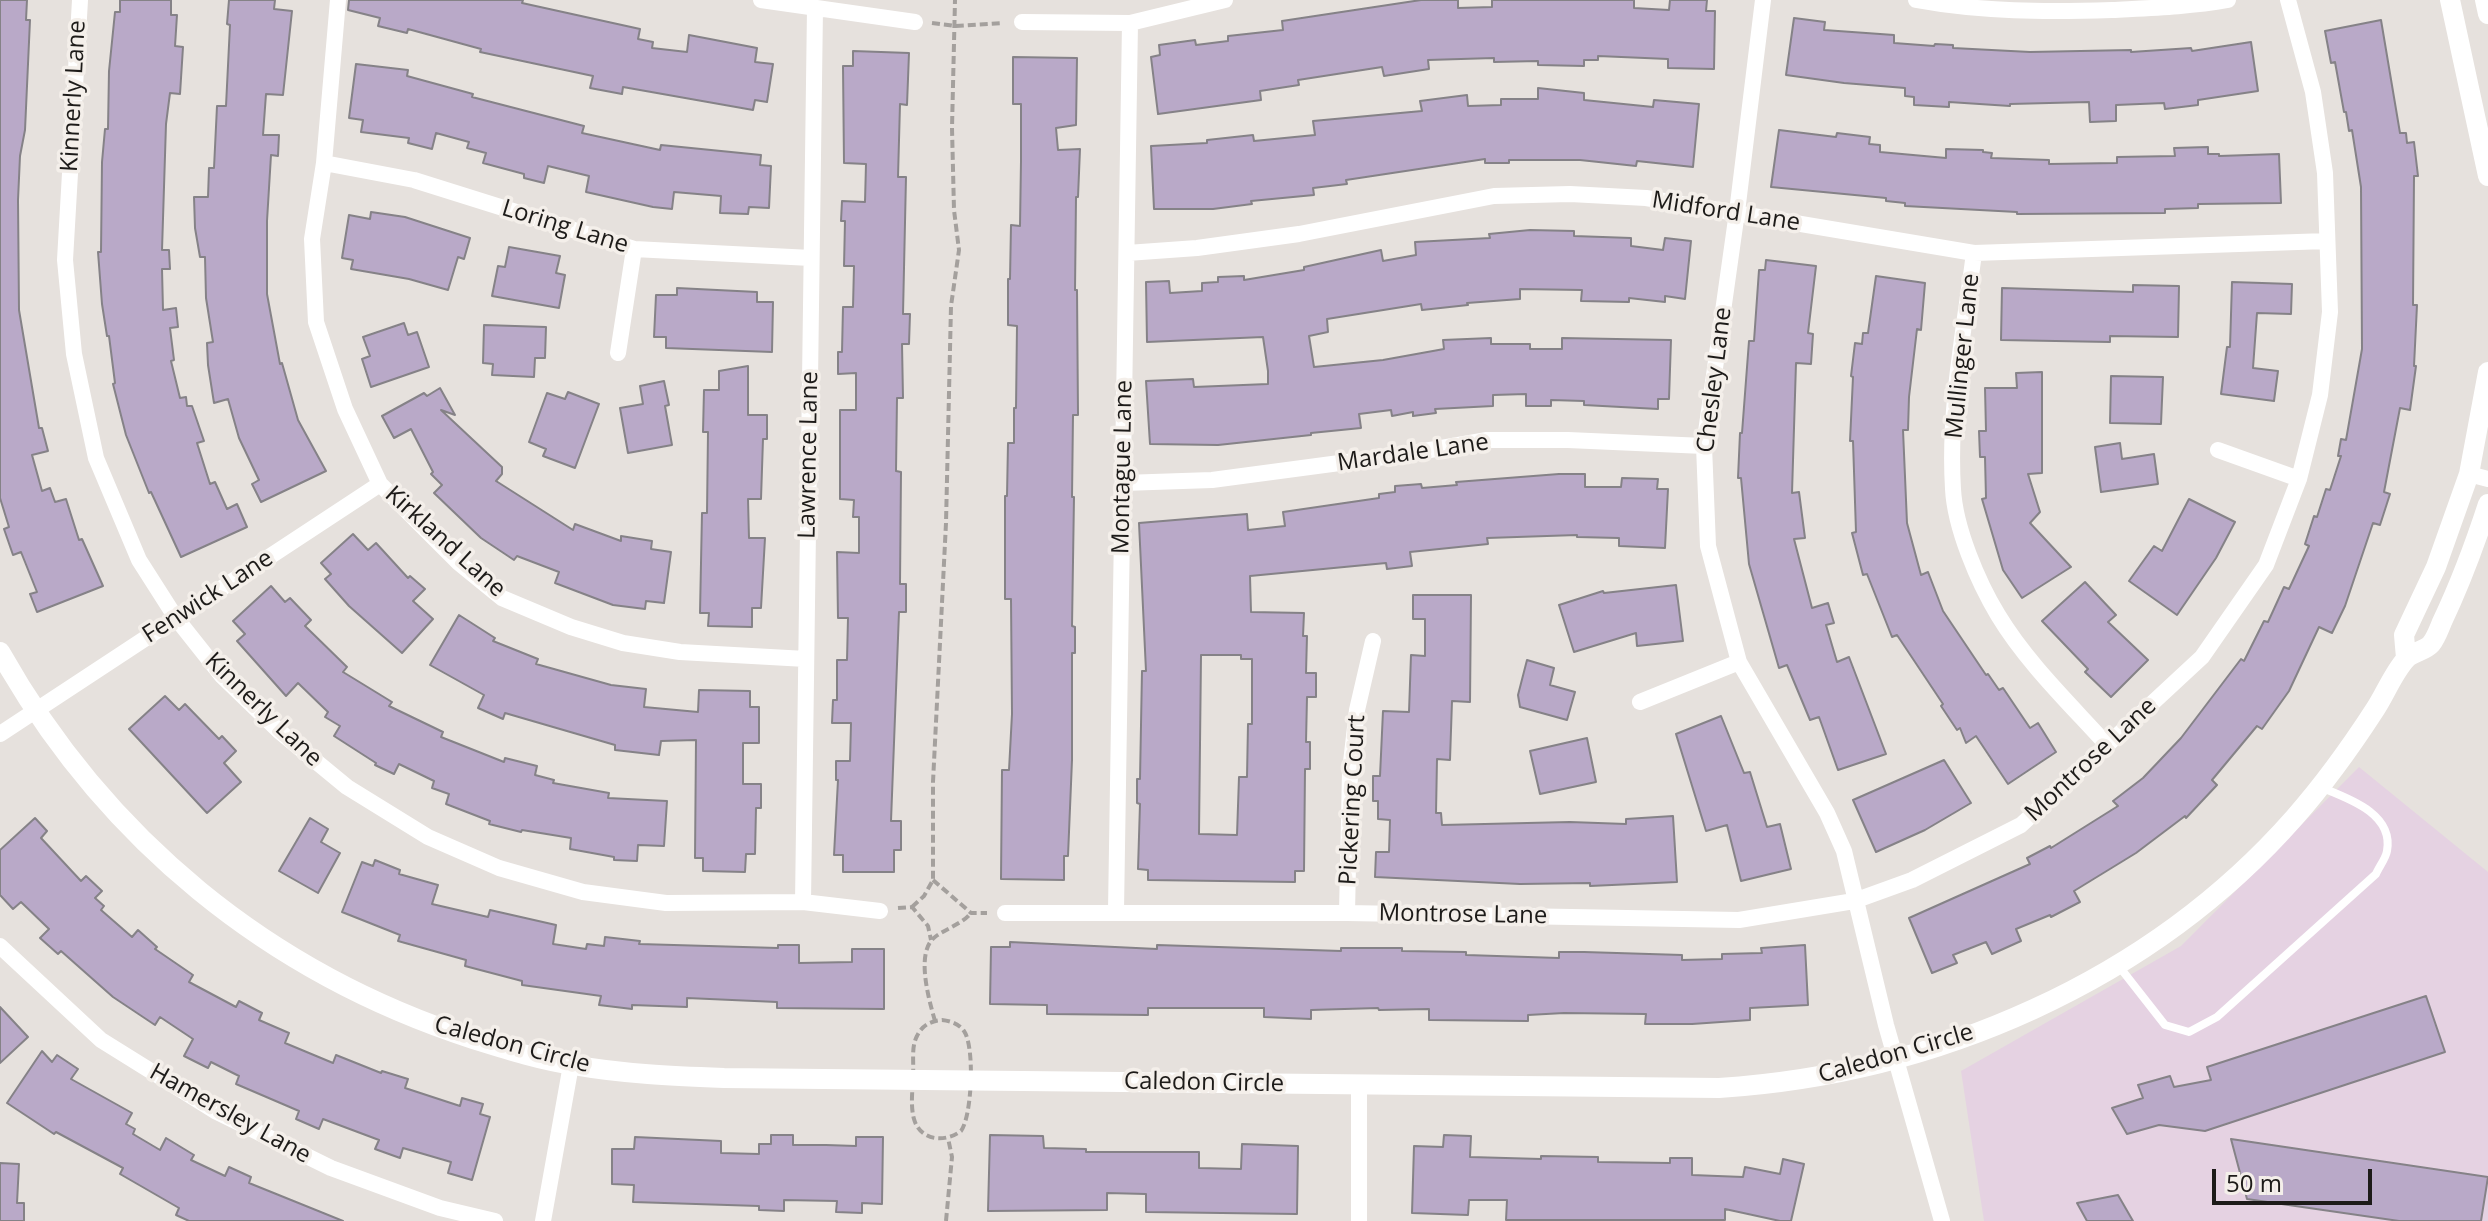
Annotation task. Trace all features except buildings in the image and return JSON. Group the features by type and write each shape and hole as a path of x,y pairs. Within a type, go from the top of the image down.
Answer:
{"street":[{"name":"Kinnerly Lane","path":"80,0 65,260 74,354 96,458 139,560 176,618 222,676 279,731 347,787 428,837 499,868 583,892 666,903 803,902 880,911"},
{"name":"Kirkland Lane","path":"338,0 324,163 312,239 316,322 345,409 380,484 459,563 502,598 571,627 623,643 680,652 806,659"},
{"path":"761,0 915,22"},
{"path":"1022,22 1130,23 1225,0"},
{"name":"Chesley Lane","path":"1763,0 1704,446 1708,546 1739,662 1827,813 1844,851 1854,901 1942,1221"},
{"path":"1916,0 1955,7 2061,12 2190,7 2228,0"},
{"name":"Montrose Lane","path":"1005,913 1347,913 1739,920 1854,901 1912,880 2021,825 2202,657 2266,565 2299,479 2320,395 2330,312 2325,173 2313,92 2288,0"},
{"path":"2450,0 2488,176"},
{"path":"2485,0 2488,14"},
{"name":"Lawrence Lane","path":"803,902 815,8"},
{"name":"Montague Lane","path":"1116,911 1130,23"},
{"name":"Loring Lane","path":"324,163 414,180 634,249 811,258"},
{"name":"Midford Lane","path":"1127,253 1197,248 1299,234 1494,196 1570,194 1646,198 1974,253 2327,241"},
{"path":"618,353 634,249"},
{"name":"Mullinger Lane","path":"1974,253 1953,412 1953,492 1969,559 1998,615 2043,674 2107,745"},
{"name":"Caledon Circle","path":"2406,658 2404,635 2436,567 2458,508 2478,477 2488,372"},
{"name":"Mardale Lane","path":"1123,483 1228,479 1487,440 1704,446"},
{"path":"2218,450 2299,479"},
{"name":"Fenwick Lane","path":"0,734 380,484"},
{"path":"2458,508 2487,512"},
{"name":"Caledon Circle","path":"0,652 82,776 121,819 191,885 256,934 340,985 393,1010 493,1045 571,1065 658,1076 1719,1088 1808,1079 1897,1060 1990,1028 2118,964 2178,923 2262,852 2320,787 2377,707 2406,658 2431,645 2487,512"},
{"name":"Pickering Court","path":"1347,913 1350,771 1357,710 1373,641"},
{"path":"1640,702 1739,662"},
{"name":"Hamersley Lane","path":"0,946 101,1040 215,1111 331,1168 440,1208 495,1221"},
{"path":"543,1221 571,1065"},
{"path":"1359,1085 1359,1221"}],"lane":[{"path":"2118,964 2165,1025 2189,1032 2217,1017 2376,874 2387,851 2384,826 2372,813 2352,800 2320,787"}],"path":[{"path":"880,911 912,907 924,896 933,880 933,782 946,523 951,306 959,250 954,210 952,128 955,0"},
{"path":"915,22 955,26 1022,22"},
{"path":"933,880 971,913 1005,913"},
{"path":"912,907 928,926 931,940"},
{"path":"935,1021 926,985 926,951 931,940 965,920 971,913"},
{"path":"935,1021 956,1023 966,1034 969,1048 968,1119 961,1131 948,1138 934,1138 917,1125 913,1111 915,1040 922,1028 935,1021"},
{"path":"946,1221 952,1157 948,1138"}],"shaded area":[{"path":"2359,767 2488,872 2488,1221 1984,1221 1961,1071 2181,946"}]}
